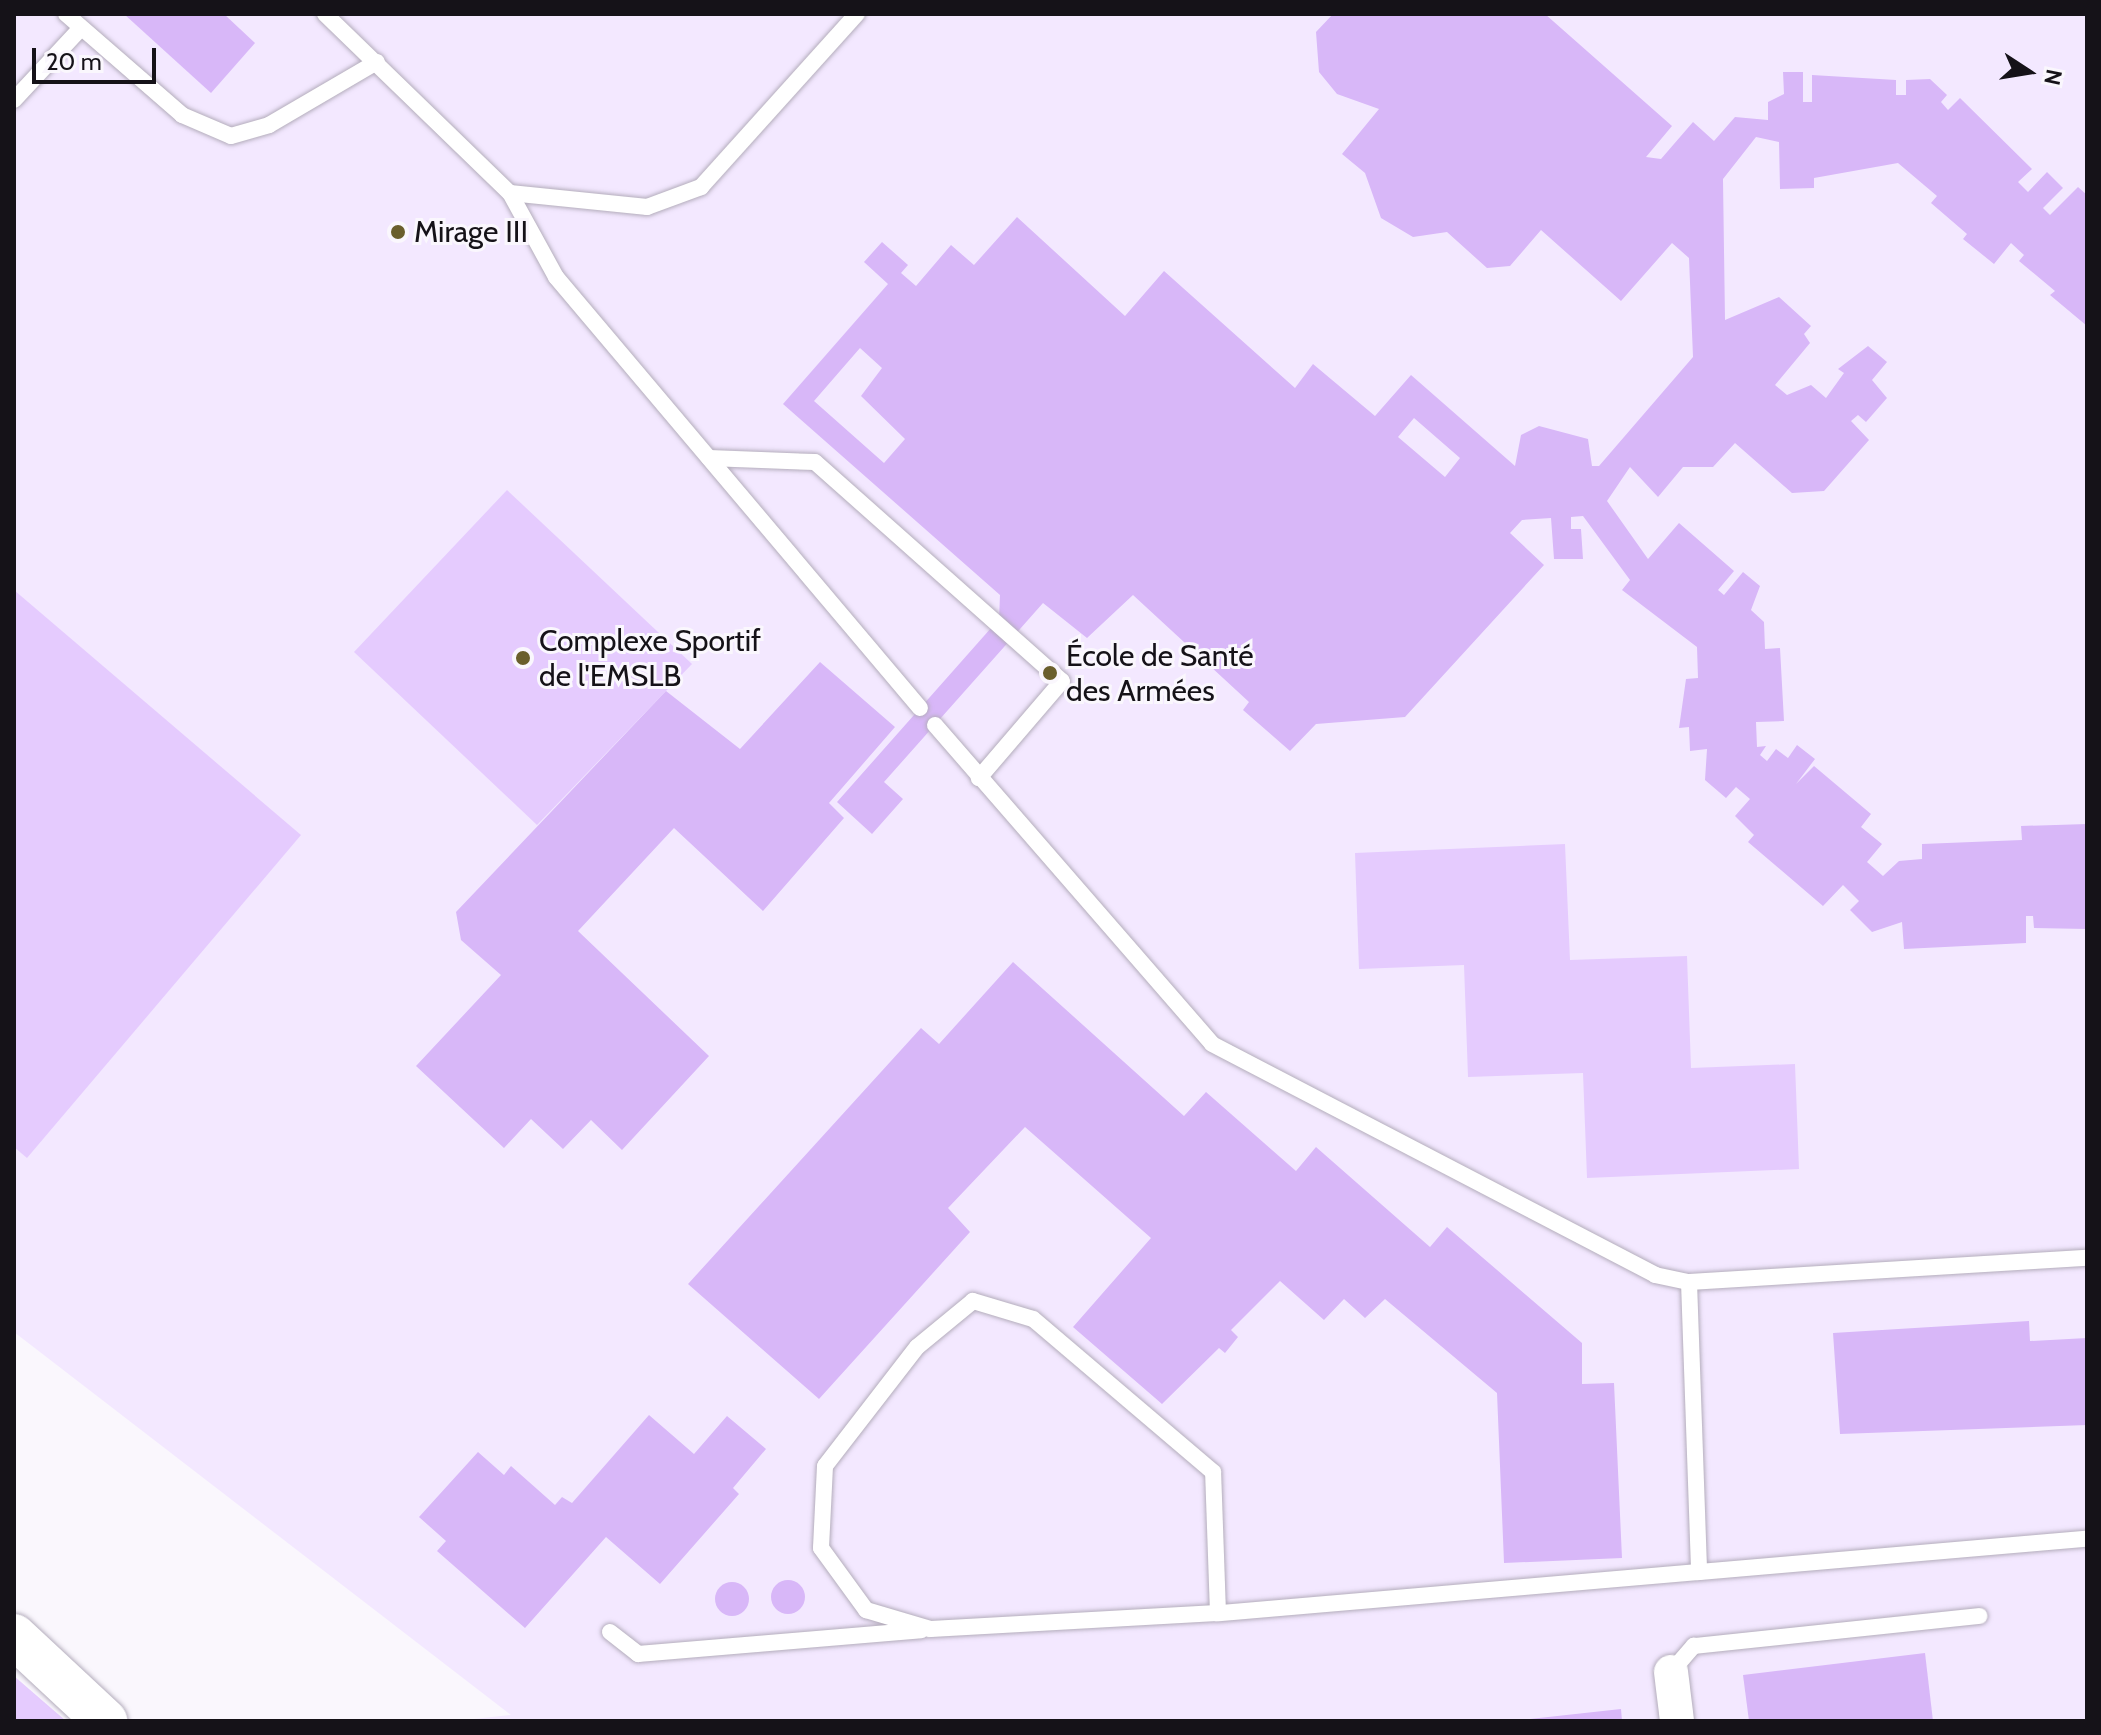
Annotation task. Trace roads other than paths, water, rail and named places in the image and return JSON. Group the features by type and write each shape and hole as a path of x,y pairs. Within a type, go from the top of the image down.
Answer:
{"main road":[{"path":"14,1636 105,1721"}],"street":[{"path":"1671,1672 1677,1721"}],"lane":[{"path":"66,14 182,115 231,136 269,125 377,62"},
{"path":"325,14 510,193 556,277 920,708"},
{"path":"510,193 647,207 701,187 857,14"},
{"path":"14,100 81,28"},
{"path":"709,458 815,462 1062,681 979,778"},
{"path":"935,725 1212,1044 1655,1275 1689,1282 2087,1258"},
{"path":"1689,1282 1699,1572"},
{"path":"930,1629 866,1610 821,1548 825,1466 917,1347 973,1301 1033,1319 1213,1472 1218,1613"},
{"path":"610,1632 638,1654 930,1629 1218,1613 2087,1539"},
{"path":"1671,1672 1694,1646 1979,1616"}],"place":[{"name":"Mirage III","path":"398,232"},
{"name":"Complexe Sportif de l'EMSLB","path":"523,658"},
{"name":"École de Santé des Armées","path":"1050,673"}]}
